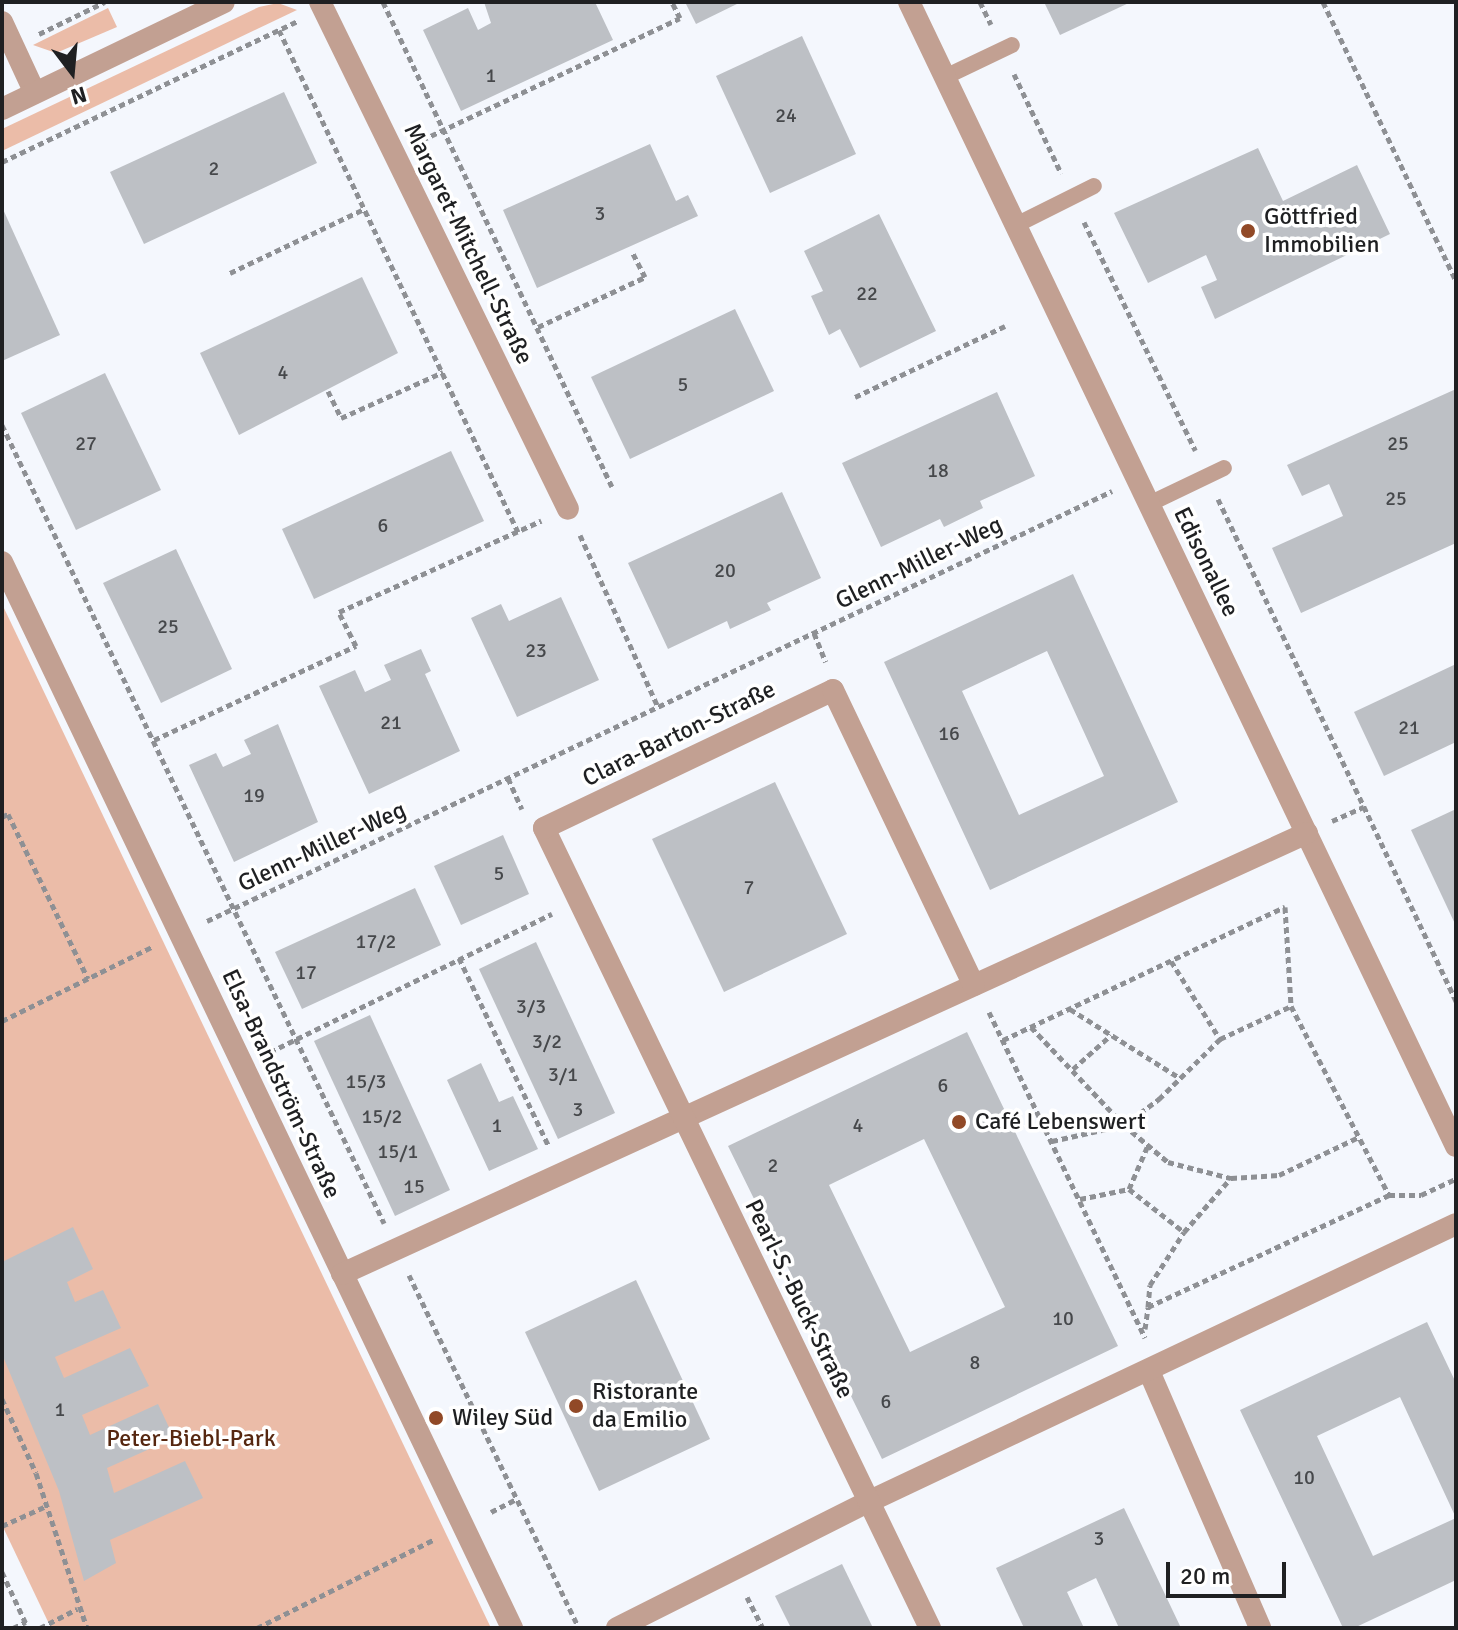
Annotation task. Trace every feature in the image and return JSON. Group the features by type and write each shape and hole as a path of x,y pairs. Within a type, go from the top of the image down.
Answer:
{"street":[{"path":"2,109 224,2"},
{"name":"Edisonallee","path":"909,2 1456,1146"},
{"name":"Margaret-Mitchell-Straße","path":"321,5 568,509"},
{"path":"2,22 35,93"},
{"name":"Elsa-Brandström-Straße","path":"2,562 512,1628"},
{"name":"Clara-Barton-Straße","path":"682,1119 544,828 833,690 974,985"},
{"path":"342,1274 1307,833"},
{"name":"Pearl-S.-Buck-Straße","path":"682,1119 930,1628"},
{"path":"617,1628 868,1502 1456,1224"},
{"path":"1149,1371 1260,1628"}],"lane":[{"path":"945,77 1012,45"},
{"path":"1016,225 1094,186"},
{"path":"1149,504 1224,468"}],"path":[{"path":"13,46 105,2"},
{"path":"383,2 612,487"},
{"path":"395,154 680,18 672,2"},
{"path":"1323,2 1456,281"},
{"path":"2,162 279,30 321,5"},
{"path":"279,30 518,532"},
{"path":"230,273 364,209"},
{"path":"538,327 645,277 633,253"},
{"path":"855,397 1005,326"},
{"path":"328,391 341,418 443,372"},
{"path":"2,425 579,1628"},
{"path":"1184,456 1196,451"},
{"name":"Glenn-Miller-Weg","path":"2,1021 657,705 1137,479"},
{"path":"154,740 356,646 339,612 568,509 657,705"},
{"path":"2,817 8,814 88,979"},
{"path":"243,1065 578,901"},
{"path":"1003,1040 1285,907 1291,1006 1389,1195"},
{"path":"459,958 561,1174"},
{"path":"1171,961 1220,1039"},
{"path":"974,985 1144,1332"},
{"path":"1052,1141 1124,1125 1220,1039 1291,1006"},
{"path":"1070,1009 1180,1078"},
{"path":"1031,1027 1124,1125 1168,1162 1231,1178 1279,1175 1359,1137"},
{"path":"1073,1069 1111,1035"},
{"path":"1129,1189 1148,1145"},
{"path":"1149,1371 1144,1332 1150,1285 1184,1232 1231,1178"},
{"path":"1148,1307 1389,1195 1421,1195 1456,1178"},
{"path":"1080,1199 1129,1189 1184,1232"},
{"path":"2,1399 46,1506 77,1609 87,1628"},
{"path":"2,1526 46,1506"},
{"path":"257,1628 463,1526"},
{"path":"2,1572 27,1625 13,1628"},
{"path":"40,1628 77,1609"}],"green space":[{"path":"278,3 297,10 2,151 2,129 259,7"},
{"path":"108,8 117,27 56,53 33,45"},
{"name":"Peter-Biebl-Park","path":"2,604 491,1628 51,1628 2,1525"}],"building":[{"path":"484,2 595,2 613,40 461,111 423,30 468,8 478,30 491,23"},
{"path":"685,2 741,2 696,24"},
{"path":"1044,2 1131,2 1060,35"},
{"path":"802,36 856,154 770,193 716,76"},
{"path":"284,92 317,163 144,244 110,172"},
{"path":"650,144 676,201 688,195 698,216 537,288 503,210"},
{"path":"1258,148 1283,201 1357,165 1390,234 1215,319 1201,287 1217,280 1206,255 1148,283 1114,213"},
{"path":"2,207 60,335 2,361"},
{"path":"879,214 936,331 860,368 840,329 829,335 811,296 823,291 804,251"},
{"path":"362,277 398,353 239,435 200,353"},
{"path":"735,309 774,391 630,459 591,377"},
{"path":"105,373 161,490 76,530 21,413"},
{"path":"1456,389 1456,543 1301,613 1272,548 1343,516 1329,484 1302,496 1287,465"},
{"path":"997,392 1035,476 980,501 983,508 944,527 940,519 881,547 842,463"},
{"path":"451,451 484,521 314,599 282,529"},
{"path":"782,492 821,578 767,603 771,610 730,629 727,621 668,649 628,563"},
{"path":"176,549 232,669 161,703 103,583"},
{"path":"1073,574 1178,802 990,890 884,662","holes":["1047,651 1104,776 1019,815 962,691"]},
{"path":"561,597 599,680 517,717 471,618 501,604 509,621"},
{"path":"421,649 431,671 425,674 460,751 369,794 319,686 355,670 365,692 391,680 384,665"},
{"path":"1456,664 1456,742 1384,776 1354,712"},
{"path":"278,724 318,822 234,862 189,765 216,753 223,767 251,754 244,740"},
{"path":"775,782 847,934 724,992 652,839"},
{"path":"1456,809 1456,926 1411,830"},
{"path":"503,835 529,894 461,925 434,866"},
{"path":"415,888 441,945 302,1009 275,952"},
{"path":"536,942 615,1113 558,1139 479,969"},
{"path":"370,1015 450,1190 395,1216 314,1041"},
{"path":"967,1032 1118,1346 882,1459 728,1146","holes":["924,1139 1005,1307 910,1352 829,1185"]},
{"path":"481,1063 499,1102 513,1096 538,1149 489,1171 447,1080"},
{"path":"73,1227 93,1269 67,1282 75,1302 103,1290 121,1328 55,1357 64,1378 130,1348 149,1386 82,1415 90,1435 158,1404 174,1438 107,1468 114,1493 185,1461 203,1498 110,1540 116,1563 84,1581 59,1491 2,1354 2,1262"},
{"path":"636,1280 710,1439 599,1491 525,1332"},
{"path":"1427,1322 1456,1383 1456,1518 1456,1580 1354,1628 1343,1628 1240,1410","holes":["1400,1397 1456,1518 1373,1556 1317,1436"]},
{"path":"1124,1508 1181,1628 1119,1628 1096,1578 1067,1592 1084,1628 1024,1628 996,1568"},
{"path":"842,1564 873,1628 791,1628 775,1596"}],"place":[{"name":"Göttfried Immobilien","path":"1248,231"},
{"name":"Café Lebenswert","path":"959,1122"},
{"name":"Ristorante da Emilio","path":"576,1406"},
{"name":"Wiley Süd","path":"436,1418"}]}
